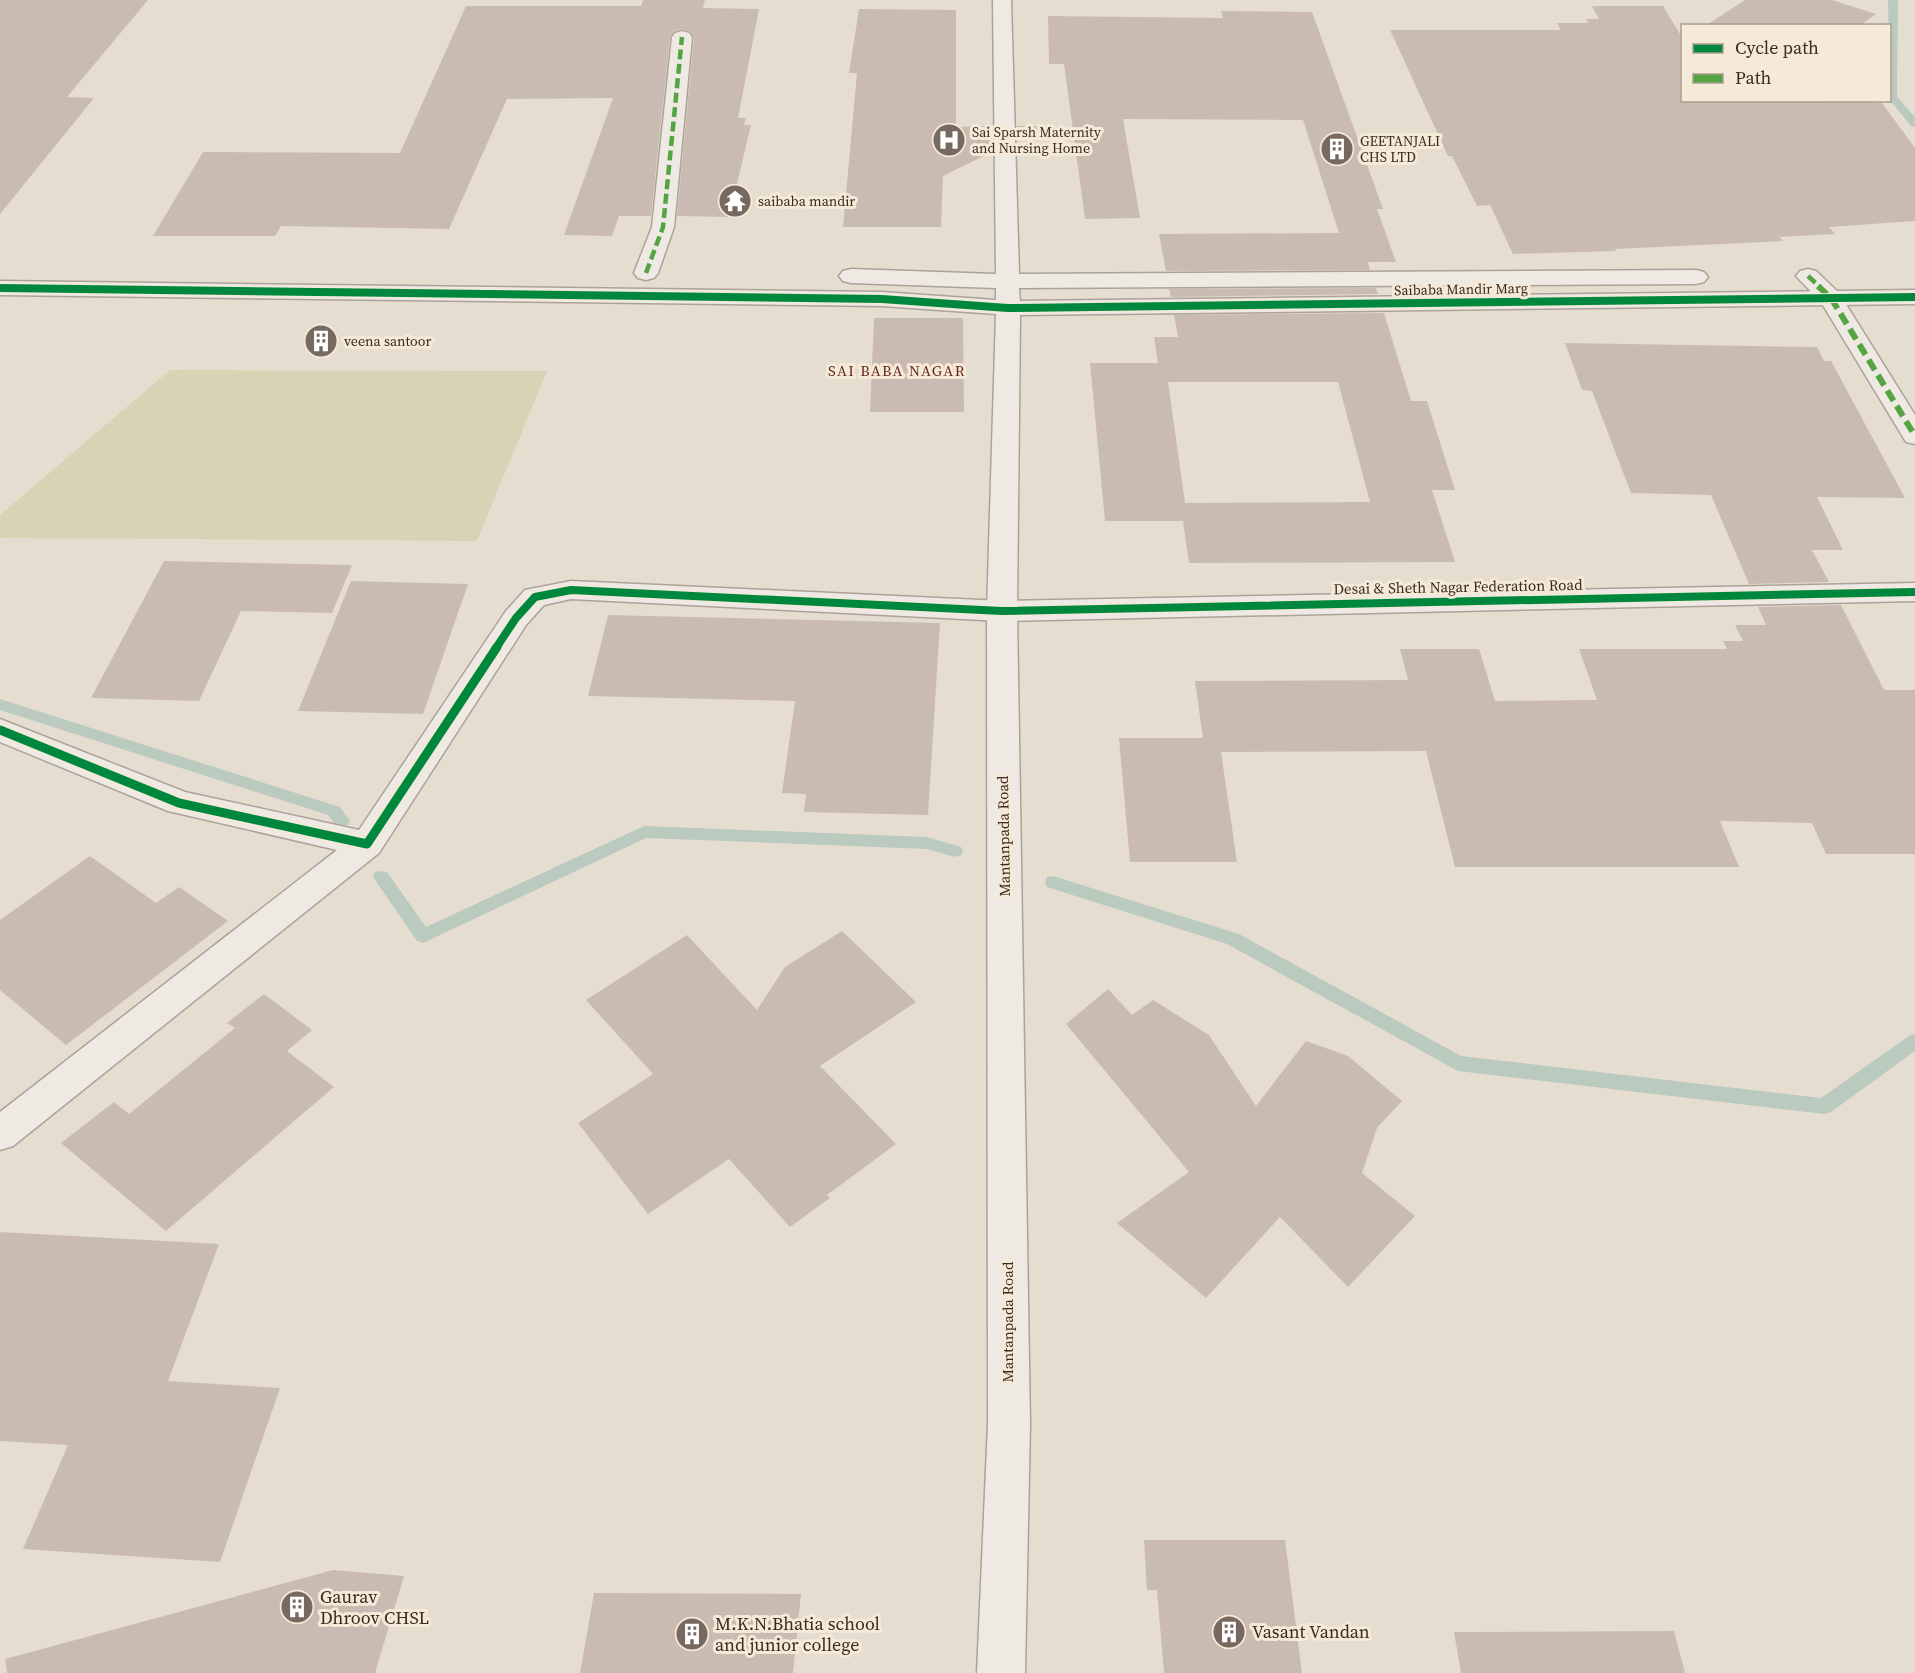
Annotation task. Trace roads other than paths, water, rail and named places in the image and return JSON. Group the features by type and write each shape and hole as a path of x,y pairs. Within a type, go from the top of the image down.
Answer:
{"street":[{"name":"Mantanpada Road","path":"1001,1673 1009,1424 1002,611 1008,295 1002,0"},
{"path":"647,273 663,227 682,37"},
{"path":"0,270 571,273"},
{"path":"1879,275 1915,275"},
{"path":"831,276 1008,295"},
{"name":"Saibaba Mandir Marg","path":"1008,295 1712,276"},
{"path":"1844,276 1796,276 1831,298 1915,436"},
{"path":"0,288 882,299 1008,295"},
{"name":"Saibaba Mandir Marg","path":"1008,295 1915,297"},
{"name":"Desai & Sheth Nagar Federation Road","path":"0,1134 367,844 516,618 535,597 571,590 1002,611 1915,592"},
{"path":"0,730 179,802 367,844"}],"waterway":[{"path":"1893,0 1892,97 1915,124"},
{"path":"0,704 334,811 342,821"},
{"path":"381,877 423,936 644,832 927,843 955,851"},
{"path":"1053,882 1233,939 1458,1063 1824,1106 1915,1041"}],"place":[{"name":"Sai Sparsh Maternity and Nursing Home","path":"949,140"},
{"name":"GEETANJALI CHS LTD","path":"1337,149"},
{"name":"saibaba mandir","path":"735,201"},
{"name":"veena santoor","path":"321,341"},
{"name":"Gaurav Dhroov CHSL","path":"297,1607"},
{"name":"Vasant Vandan","path":"1229,1632"},
{"name":"M.K.N.Bhatia school and junior college","path":"692,1634"}],"district":[{"name":"SAI BABA NAGAR","path":"897,371"}]}
